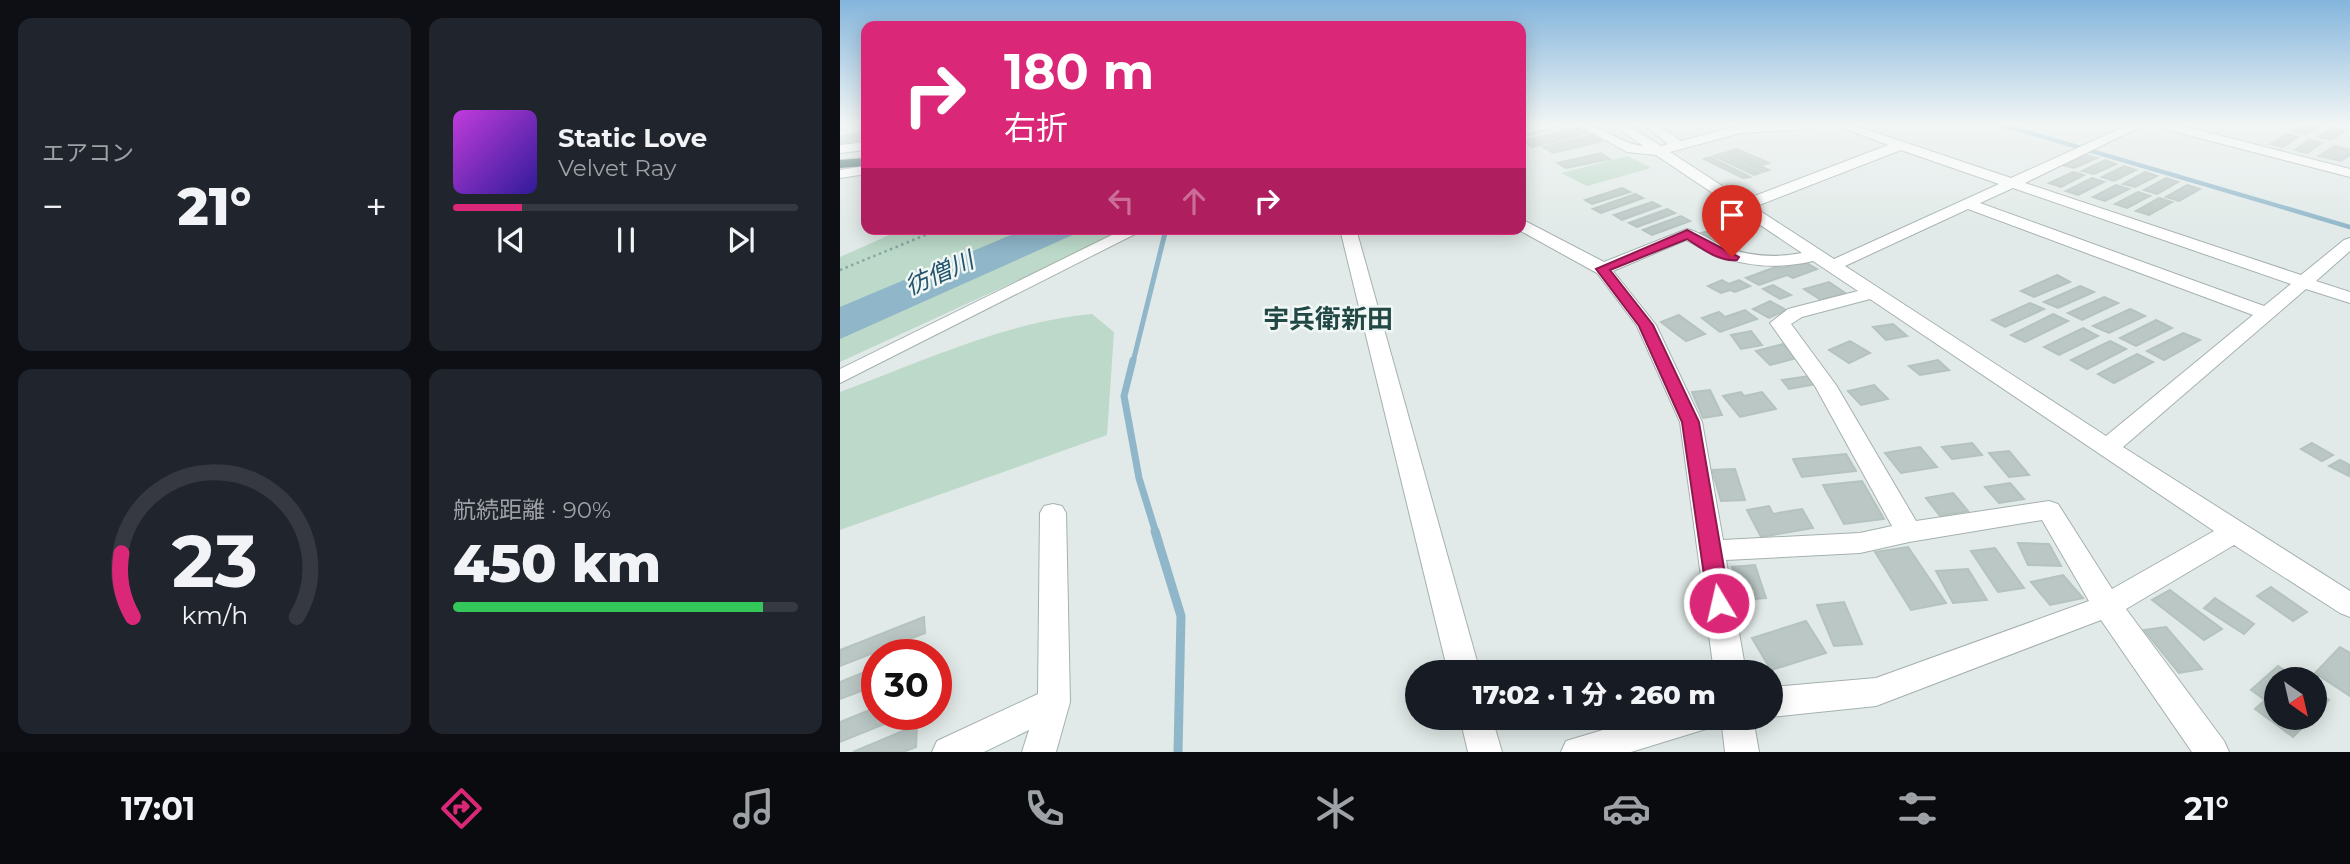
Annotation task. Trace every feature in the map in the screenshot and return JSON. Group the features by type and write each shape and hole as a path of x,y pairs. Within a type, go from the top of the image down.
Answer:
{"highway":[{"path":"842,170 861,164"}],"street":[{"path":"1683,160 1743,206 1873,293 2234,532 2350,605"},
{"path":"1743,206 1861,160"},
{"path":"1943,160 2350,298"},
{"path":"1602,269 1687,234 1713,250 1750,261 1825,260 1968,204 2063,160"},
{"path":"2300,160 2350,173"},
{"path":"842,170 861,170"},
{"path":"1968,204 2266,313"},
{"path":"1526,228 1602,269 1646,325 1691,422 1728,660"},
{"path":"840,377 1125,235"},
{"path":"1350,235 1461,660"},
{"path":"2108,447 2350,243"},
{"path":"1873,293 1795,313 1780,323 1825,385 1909,532"},
{"path":"1711,551 1860,543 1909,532 2049,510 2107,606 2212,752"},
{"path":"1039,752 1054,702 1053,513"},
{"path":"1783,701 1876,692 2107,606 2234,532"},
{"path":"949,752 1054,702"},
{"path":"1479,730 1485,752"},
{"path":"1578,752 1653,730"},
{"path":"1739,730 1742,752"}],"path":[{"path":"840,270 925,235"}],"green space":[{"path":"1612,160 1636,160 1651,168 1587,186 1561,173"},
{"path":"890,235 925,235 919,238 927,235 1117,235 840,362 840,257"},
{"path":"1092,314 1114,332 1107,435 840,530 840,392 995,334 1059,318"}],"water":[{"name":"彷僧川","path":"1011,235 1073,235 840,339 840,307"}],"building":[{"path":"1570,160 1605,160 1566,168 1558,163"},
{"path":"1706,160 1716,160 1750,177 1743,178"},
{"path":"1723,160 1733,160 1760,173 1754,175"},
{"path":"1738,160 1747,160 1769,170 1763,172"},
{"path":"1751,160 1769,163 1763,165"},
{"path":"2074,160 2092,160 2074,168 2063,165"},
{"path":"2105,160 2116,164 2094,174 2082,171"},
{"path":"2124,166 2136,170 2114,181 2102,177"},
{"path":"2073,172 2084,175 2061,187 2049,183"},
{"path":"2145,172 2157,176 2135,187 2123,184"},
{"path":"2092,178 2104,182 2078,195 2066,191"},
{"path":"2166,178 2178,182 2157,194 2144,190"},
{"path":"2116,185 2129,189 2105,201 2093,197"},
{"path":"2187,185 2200,189 2179,201 2166,197"},
{"path":"1622,188 1630,192 1592,204 1585,200"},
{"path":"2138,192 2150,196 2127,208 2115,204"},
{"path":"1635,194 1643,198 1601,213 1593,209"},
{"path":"2159,198 2172,202 2149,215 2136,211"},
{"path":"1652,202 1660,206 1622,220 1614,215"},
{"path":"1667,209 1675,213 1637,227 1629,223"},
{"path":"1681,216 1690,221 1652,235 1643,230"},
{"path":"1714,230 1734,242 1722,246 1701,233"},
{"path":"1803,261 1817,269 1793,278 1787,275 1759,285 1746,278 1778,266 1783,268"},
{"path":"2057,275 2070,282 2034,297 2021,291"},
{"path":"1722,280 1729,284 1739,280 1750,286 1735,292 1730,290 1721,293 1708,286"},
{"path":"1829,282 1845,293 1821,300 1804,289"},
{"path":"1773,285 1791,295 1780,299 1763,289"},
{"path":"2080,286 2094,292 2058,308 2044,302"},
{"path":"2104,297 2118,303 2082,320 2068,313"},
{"path":"1770,301 1786,310 1769,318 1753,309"},
{"path":"2030,303 2044,309 2005,327 1992,320"},
{"path":"2130,309 2145,316 2109,333 2093,326"},
{"path":"1745,310 1757,319 1720,332 1702,318 1719,312 1725,317"},
{"path":"2053,314 2068,321 2025,342 2011,335"},
{"path":"1679,315 1705,334 1686,341 1661,322"},
{"path":"2156,320 2172,328 2136,346 2120,338"},
{"path":"1893,324 1907,336 1886,340 1873,327"},
{"path":"2083,328 2098,336 2059,355 2044,347"},
{"path":"1751,331 1762,345 1741,349 1731,335"},
{"path":"2183,333 2200,340 2164,360 2147,351"},
{"path":"1850,341 1870,353 1849,363 1829,350"},
{"path":"2110,341 2126,349 2087,369 2071,360"},
{"path":"1783,344 1797,358 1770,365 1756,351"},
{"path":"2137,354 2153,362 2114,383 2098,374"},
{"path":"1938,360 1949,370 1920,375 1909,366"},
{"path":"1809,376 1816,384 1789,389 1782,380"},
{"path":"1874,385 1888,399 1861,405 1848,391"},
{"path":"1710,390 1722,415 1703,418 1692,392"},
{"path":"1741,392 1744,396 1762,392 1776,409 1740,417 1723,396"},
{"path":"1972,443 1982,455 1952,459 1942,447"},
{"path":"2312,443 2333,455 2322,461 2301,449"},
{"path":"1920,447 1937,467 1901,473 1885,453"},
{"path":"2009,451 2029,475 2009,477 1989,453"},
{"path":"1846,454 1856,471 1802,477 1793,459"},
{"path":"2340,460 2350,465 2349,476 2329,466"},
{"path":"1735,469 1745,500 1721,501 1712,470"},
{"path":"1862,481 1884,519 1844,524 1823,485"},
{"path":"2010,483 2024,499 1999,503 1985,487"},
{"path":"1953,493 1968,511 1940,516 1926,498"},
{"path":"1769,506 1773,514 1802,509 1813,528 1761,537 1747,510"},
{"path":"2018,543 2049,544 2061,566 2028,565"},
{"path":"1908,547 1946,603 1911,610 1875,552"},
{"path":"1995,548 2024,588 1998,592 1971,551"},
{"path":"1755,565 1766,598 1741,600 1732,567"},
{"path":"1968,569 1987,600 1953,603 1936,571"},
{"path":"2063,575 2083,598 2050,605 2031,582"},
{"path":"2271,587 2307,612 2293,621 2257,596"},
{"path":"2170,590 2222,629 2204,640 2152,600"},
{"path":"2215,598 2254,624 2244,634 2204,608"},
{"path":"1844,602 1862,644 1834,646 1817,605"},
{"path":"924,617 925,633 910,639 868,639"},
{"path":"1806,621 1826,653 1783,666 1783,660 1765,660 1752,638"},
{"path":"2166,627 2202,669 2179,673 2144,630"},
{"path":"861,642 861,658 840,666 840,650"},
{"path":"2340,647 2350,653 2350,696 2328,682 2328,667 2321,667"},
{"path":"861,673 861,691 840,699 840,682"},
{"path":"2264,678 2264,699 2251,690"},
{"path":"2264,701 2264,716 2255,709"},
{"path":"861,713 861,730 870,730 840,742 840,722"},
{"path":"905,730 917,730 916,747 903,752 853,752"},
{"path":"2284,730 2300,730 2293,737"}],"waterway":[{"path":"2122,160 2350,227"},
{"path":"1133,362 1165,235"},
{"path":"1133,360 1124,396 1139,478 1156,533"},
{"path":"1155,531 1181,616 1178,752"}],"district":[{"name":"宇兵衛新田","path":"1328,319"}],"route":[{"path":"1719,603 1691,422 1646,325 1602,269 1687,234 1713,250 1732,257"}]}
